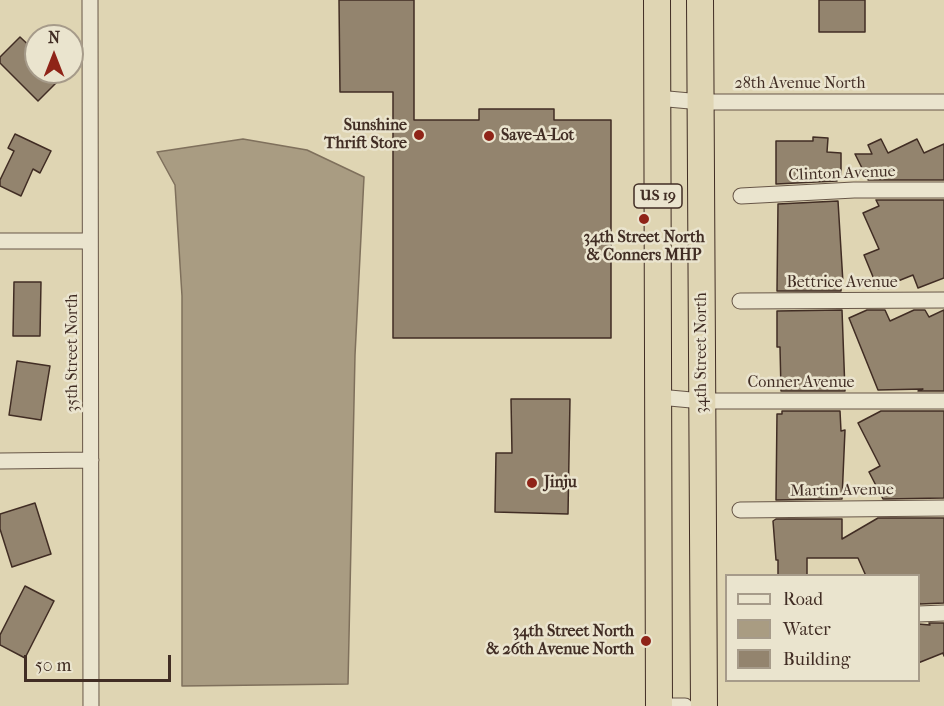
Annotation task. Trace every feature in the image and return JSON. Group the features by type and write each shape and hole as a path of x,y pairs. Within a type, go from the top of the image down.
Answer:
{"highway":[{"name":"US 19","path":"657,0 659,706"},
{"name":"34th Street North","path":"700,0 704,706"}],"street":[{"name":"35th Street North","path":"90,0 91,706"},
{"name":"28th Avenue North","path":"657,98 701,102 944,102"},
{"name":"Clinton Avenue","path":"741,196 854,190 944,190"},
{"path":"0,241 90,241"},
{"name":"Bettrice Avenue","path":"740,301 944,300"},
{"name":"Conner Avenue","path":"659,397 702,400 944,401"},
{"path":"0,461 91,460"},
{"name":"Martin Avenue","path":"740,510 944,508"},
{"path":"920,614 944,614"},
{"path":"659,706 685,706"}],"water":[{"path":"243,139 307,150 364,177 355,355 348,684 182,686 182,296 175,185 157,152"}],"building":[{"path":"339,0 414,0 414,120 479,120 479,109 554,109 554,120 611,120 611,338 393,338 393,92 340,92"},
{"path":"819,0 865,0 865,32 819,32"},
{"path":"20,37 24,41 24,84 55,84 38,101 0,63 0,57"},
{"path":"15,134 51,151 40,173 33,169 21,196 0,186 0,180 14,151 8,148"},
{"path":"813,137 828,138 827,152 841,153 841,175 836,177 837,181 776,184 776,141 813,141"},
{"path":"881,139 888,153 917,139 924,153 944,144 944,180 868,180 855,154 872,154 868,145"},
{"path":"876,200 944,200 944,278 918,288 913,275 878,289 864,255 879,249 863,213 879,206"},
{"path":"838,201 843,283 841,283 841,291 777,291 778,204"},
{"path":"14,282 41,282 40,336 13,336"},
{"path":"842,310 845,391 781,391 777,311"},
{"path":"867,310 885,310 890,321 914,310 925,310 929,317 944,310 944,391 878,390 849,318"},
{"path":"17,361 50,366 41,420 9,415"},
{"path":"511,399 570,399 568,514 495,512 496,453 512,453"},
{"path":"782,411 840,411 841,431 845,430 842,499 776,500 777,414 782,414"},
{"path":"881,411 944,411 944,498 883,499 869,472 880,466 858,423"},
{"path":"35,503 51,554 12,567 0,529 0,514"},
{"path":"878,518 944,518 944,603 920,604 920,574 865,574 858,558 807,558 807,574 778,574 773,521 776,519 842,519 842,539"},
{"path":"25,586 54,601 25,658 0,645 0,635"},
{"path":"929,623 944,623 944,656 943,653 920,662 920,624 930,625"}],"place":[{"name":"Sunshine Thrift Store","path":"419,135"},
{"name":"Save-A-Lot","path":"489,136"},
{"name":"34th Street North & Conners MHP","path":"644,219"},
{"name":"Jinju","path":"532,483"},
{"name":"34th Street North & 26th Avenue North","path":"646,641"}]}
